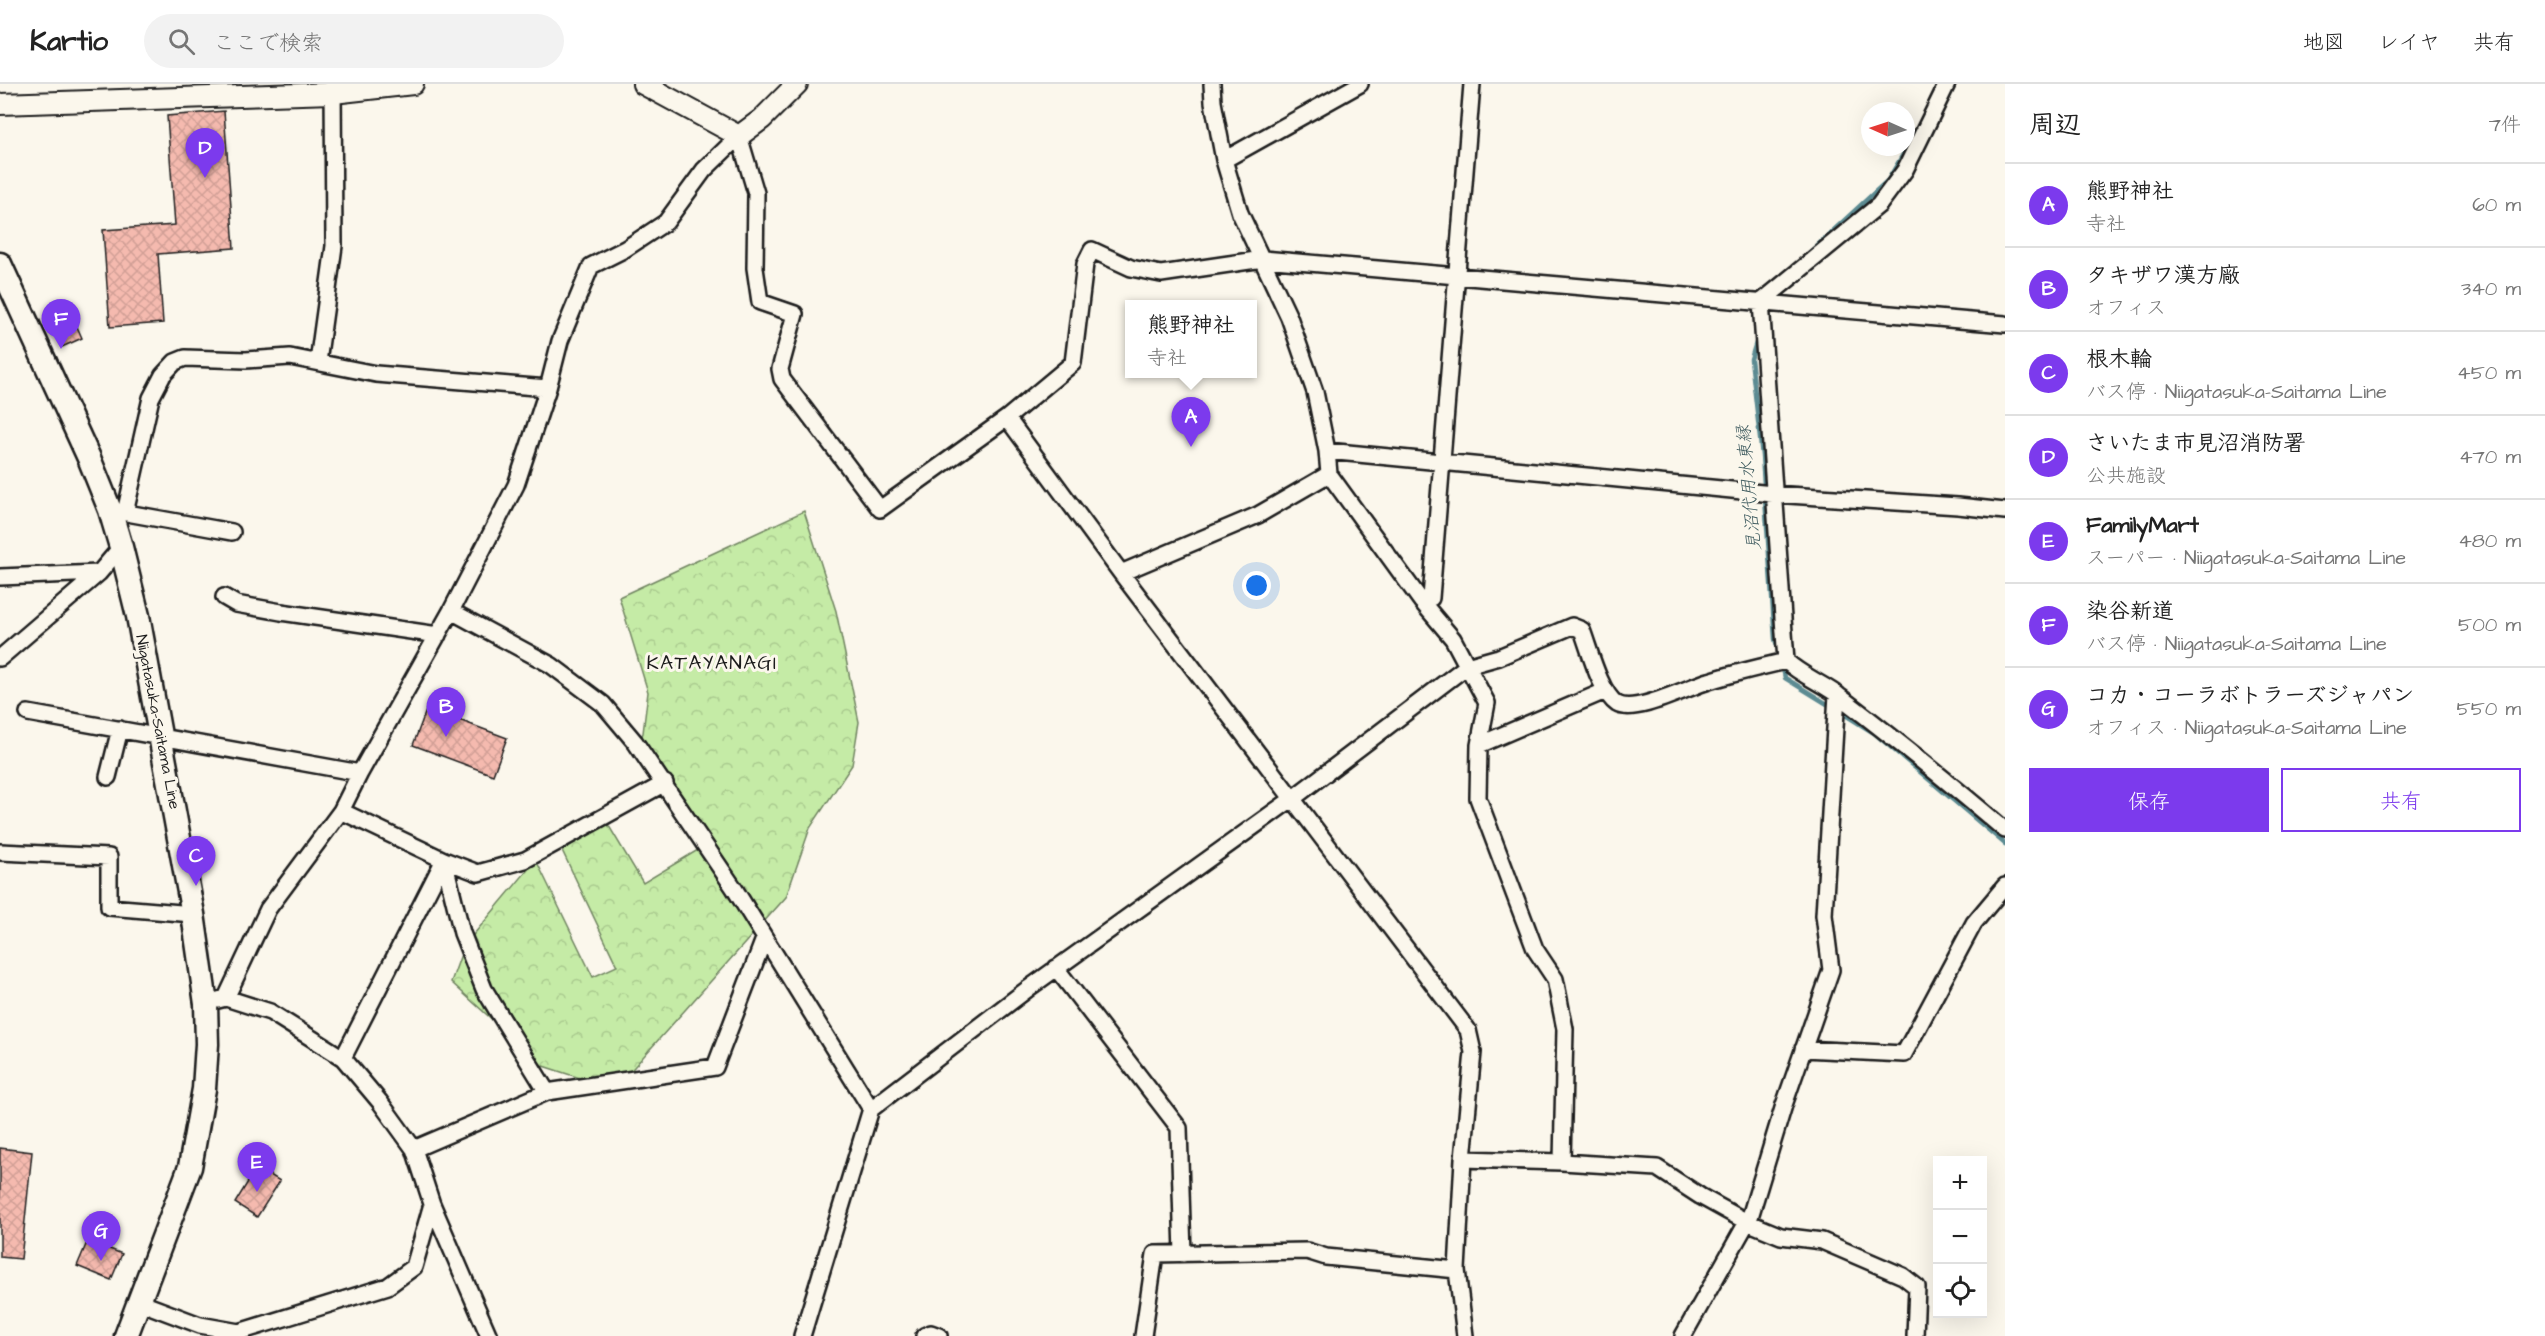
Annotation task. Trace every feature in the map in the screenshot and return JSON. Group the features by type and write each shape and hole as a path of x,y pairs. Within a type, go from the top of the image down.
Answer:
{"main road":[{"name":"Niigatasuka-Saitama Line","path":"0,264 118,512 121,547 138,616 193,914 216,1001 207,1044 204,1089 192,1157 126,1336"}],"street":[{"path":"0,104 412,84"},
{"path":"643,84 739,136 756,193 755,268 760,302 795,314 780,369 782,379 880,509 1007,418 1073,363 1084,264 1092,250 1131,268 1161,274 1263,259 2005,324"},
{"path":"489,1336 432,1204 414,1149 380,1102 343,1058 270,1011 216,1001 268,909 341,811 360,773 452,611 516,485 548,388 560,340 591,266 625,249 666,222 704,170 739,136 762,119 797,84"},
{"path":"1212,84 1213,102 1224,160 1240,213 1289,317 1315,392 1327,451 1329,474 1422,602 1453,639 1487,703 1479,745 1478,798 1535,949 1556,979 1565,1029 1562,1162"},
{"path":"1224,160 1360,84"},
{"path":"1422,602 1431,598 1472,84"},
{"path":"1761,302 1879,205 1905,170 1947,84"},
{"path":"318,362 334,246 333,88"},
{"path":"1761,302 1786,661 1796,671 1837,694 1923,760 2005,830"},
{"path":"232,532 118,512 151,398 163,375 175,362 185,358 246,360 290,357 376,374 548,388"},
{"path":"1007,418 1121,573 1468,1030 1473,1052 1463,1159 1457,1270 1465,1336"},
{"path":"1327,451 1773,494 2005,511"},
{"path":"1121,573 1258,515 1329,474"},
{"path":"0,658 99,573 121,547"},
{"path":"0,577 99,573"},
{"path":"224,597 236,604 281,612 438,635"},
{"path":"452,611 551,665 603,704 635,742 665,783 734,888 871,1109"},
{"path":"802,1336 871,1109 1056,968 1292,799 1467,666 1499,657 1572,626 1582,630 1605,691 1617,704 1627,707 1676,695 1707,681 1786,661"},
{"path":"1479,745 1605,691"},
{"path":"1683,1336 1747,1222 1831,970 1824,915 1837,694"},
{"path":"28,713 360,773"},
{"path":"108,777 120,729"},
{"path":"341,811 444,860 478,873 525,860 665,783"},
{"path":"0,852 109,857 109,907 193,914"},
{"path":"343,1058 444,860"},
{"path":"444,860 462,933 484,989 548,1092"},
{"path":"1803,1049 1904,1054 1974,923 2005,886"},
{"path":"414,1149 548,1092 715,1067 764,939"},
{"path":"1056,968 1179,1128 1183,1254"},
{"path":"1463,1159 1657,1168 1700,1197 1747,1222 1781,1236 1822,1241 1903,1276 1917,1287 1915,1336"},
{"path":"139,1302 200,1325 239,1332 388,1286 414,1267 432,1204"},
{"path":"1143,1336 1155,1254 1307,1251 1326,1257 1457,1270"},
{"path":"924,1336 932,1333 939,1336"}],"green space":[{"path":"804,511 836,611 859,722 852,765 810,828 786,897 618,1085 586,1080 543,1066 451,982 464,946 536,860 593,977 617,966 560,846 606,821 643,883 708,844 639,742 643,733 648,692 619,597"}],"building":[{"path":"224,111 234,248 158,254 163,323 110,327 103,230 175,225 167,116"},
{"path":"75,322 82,338 62,347 56,331"},
{"path":"427,708 507,738 493,775 413,745"},
{"path":"0,1148 32,1152 21,1259 0,1257"},
{"path":"257,1167 280,1181 257,1217 235,1203"},
{"path":"88,1240 122,1254 111,1280 77,1266"}],"waterway":[{"name":"見沼代用水東縁","path":"1934,96 1938,84"},
{"name":"見沼代用水東縁","path":"1809,253 1888,180 1902,156"},
{"name":"見沼代用水東縁","path":"1758,336 1751,359 1762,456 1775,639 1779,652"},
{"name":"見沼代用水東縁","path":"1782,663 1785,678 1832,707"},
{"name":"見沼代用水東縁","path":"1839,711 1874,733 2005,844"}],"place":[{"name":"さいたま市見沼消防署","path":"205,178"},
{"name":"染谷新道","path":"61,349"},
{"name":"熊野神社","path":"1191,447"},
{"name":"タキザワ漢方廠","path":"446,737"},
{"name":"根木輪","path":"196,886"},
{"name":"FamilyMart","path":"257,1192"},
{"name":"コカ・コーラボトラーズジャパン","path":"101,1261"}],"district":[{"name":"KATAYANAGI","path":"712,663"}]}
